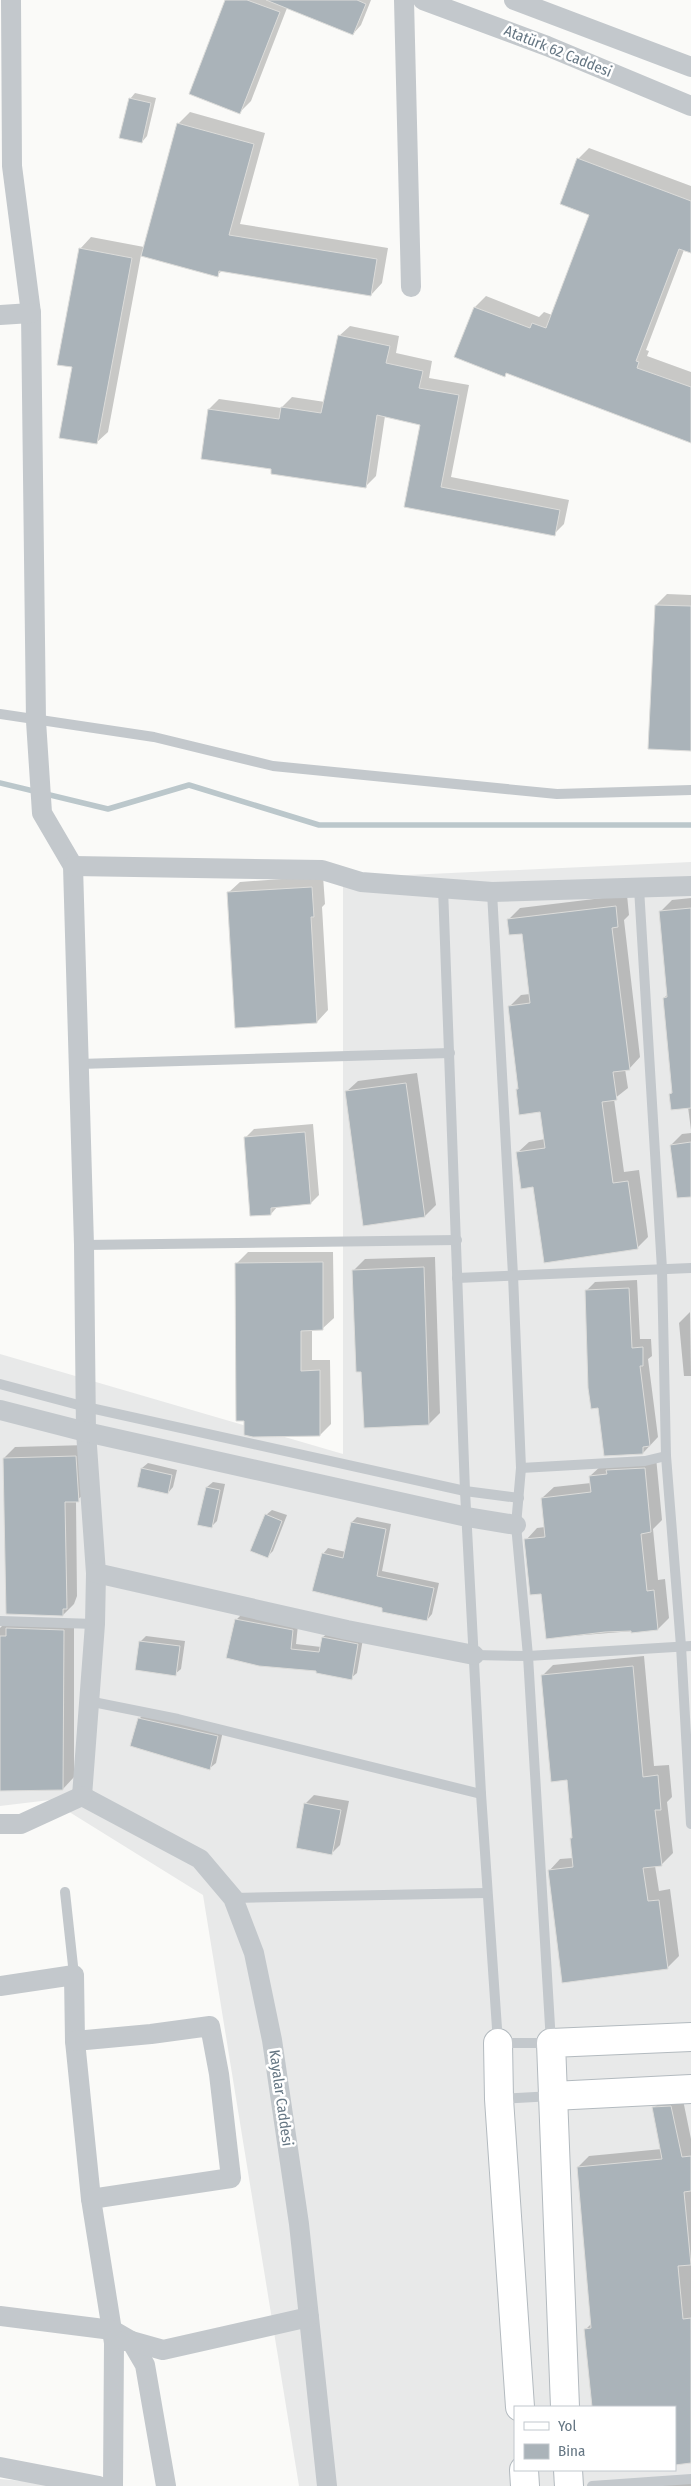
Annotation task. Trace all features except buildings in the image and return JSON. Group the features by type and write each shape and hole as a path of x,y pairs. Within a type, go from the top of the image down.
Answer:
{"street":[{"path":"0,1824 21,1824 82,1796 96,1572 86,1432 84,1245 73,866 42,813 36,721 31,313 12,166 11,0"},
{"path":"404,0 411,287"},
{"name":"Atatürk 62 Caddesi","path":"424,0 547,46 691,106"},
{"name":"Atatürk 62 Caddesi","path":"514,0 691,67"},
{"path":"0,315 31,313"},
{"path":"73,866 322,870 361,882 492,892 691,886"},
{"path":"0,1410 86,1432 467,1517 516,1525"},
{"path":"96,1572 347,1630 474,1655"},
{"name":"Kayalar Caddesi","path":"82,1796 200,1859 233,1898 254,1954 272,2040 299,2224 327,2486"},
{"path":"0,1986 74,1975 75,2040 92,2199 119,2338 114,2486"},
{"path":"75,2040 151,2034 210,2026 219,2074 231,2178 92,2199"},
{"path":"565,2406 551,2044 691,2037"},
{"path":"498,2043 499,2099 520,2406"},
{"path":"553,2096 691,2089"},
{"path":"0,2316 119,2338 163,2350 212,2341 309,2316"},
{"path":"119,2338 145,2365 166,2486"},
{"path":"0,2467 99,2486"},
{"path":"524,2471 525,2486"},
{"path":"568,2471 568,2486"}],"lane":[{"path":"0,714 36,721 154,737 273,766 557,794 691,790"},
{"path":"443,888 467,1517 481,1794 498,2043 551,2044 528,1656 516,1525 521,1468 513,1275 492,892"},
{"path":"640,888 662,1269 666,1456 686,1646 691,1824"},
{"path":"79,1064 450,1053"},
{"path":"84,1245 457,1240"},
{"path":"457,1278 691,1268"},
{"path":"0,1384 86,1407 466,1491 518,1498"},
{"path":"521,1468 645,1461 666,1456"},
{"path":"0,1621 94,1624"},
{"path":"474,1655 528,1656 686,1646"},
{"path":"88,1701 178,1719 481,1794"},
{"path":"65,1892 74,1975"},
{"path":"233,1898 488,1893"},
{"path":"499,2099 553,2096"},
{"path":"592,2486 691,2479"}],"shaded area":[{"path":"691,862 691,2486 299,2486 203,1895 50,1800 0,1806 0,1354 343,1454 343,878"},
{"path":"0,2479 82,2486 0,2486"}],"waterway":[{"path":"0,783 108,809 189,785 319,825 691,825"}]}
